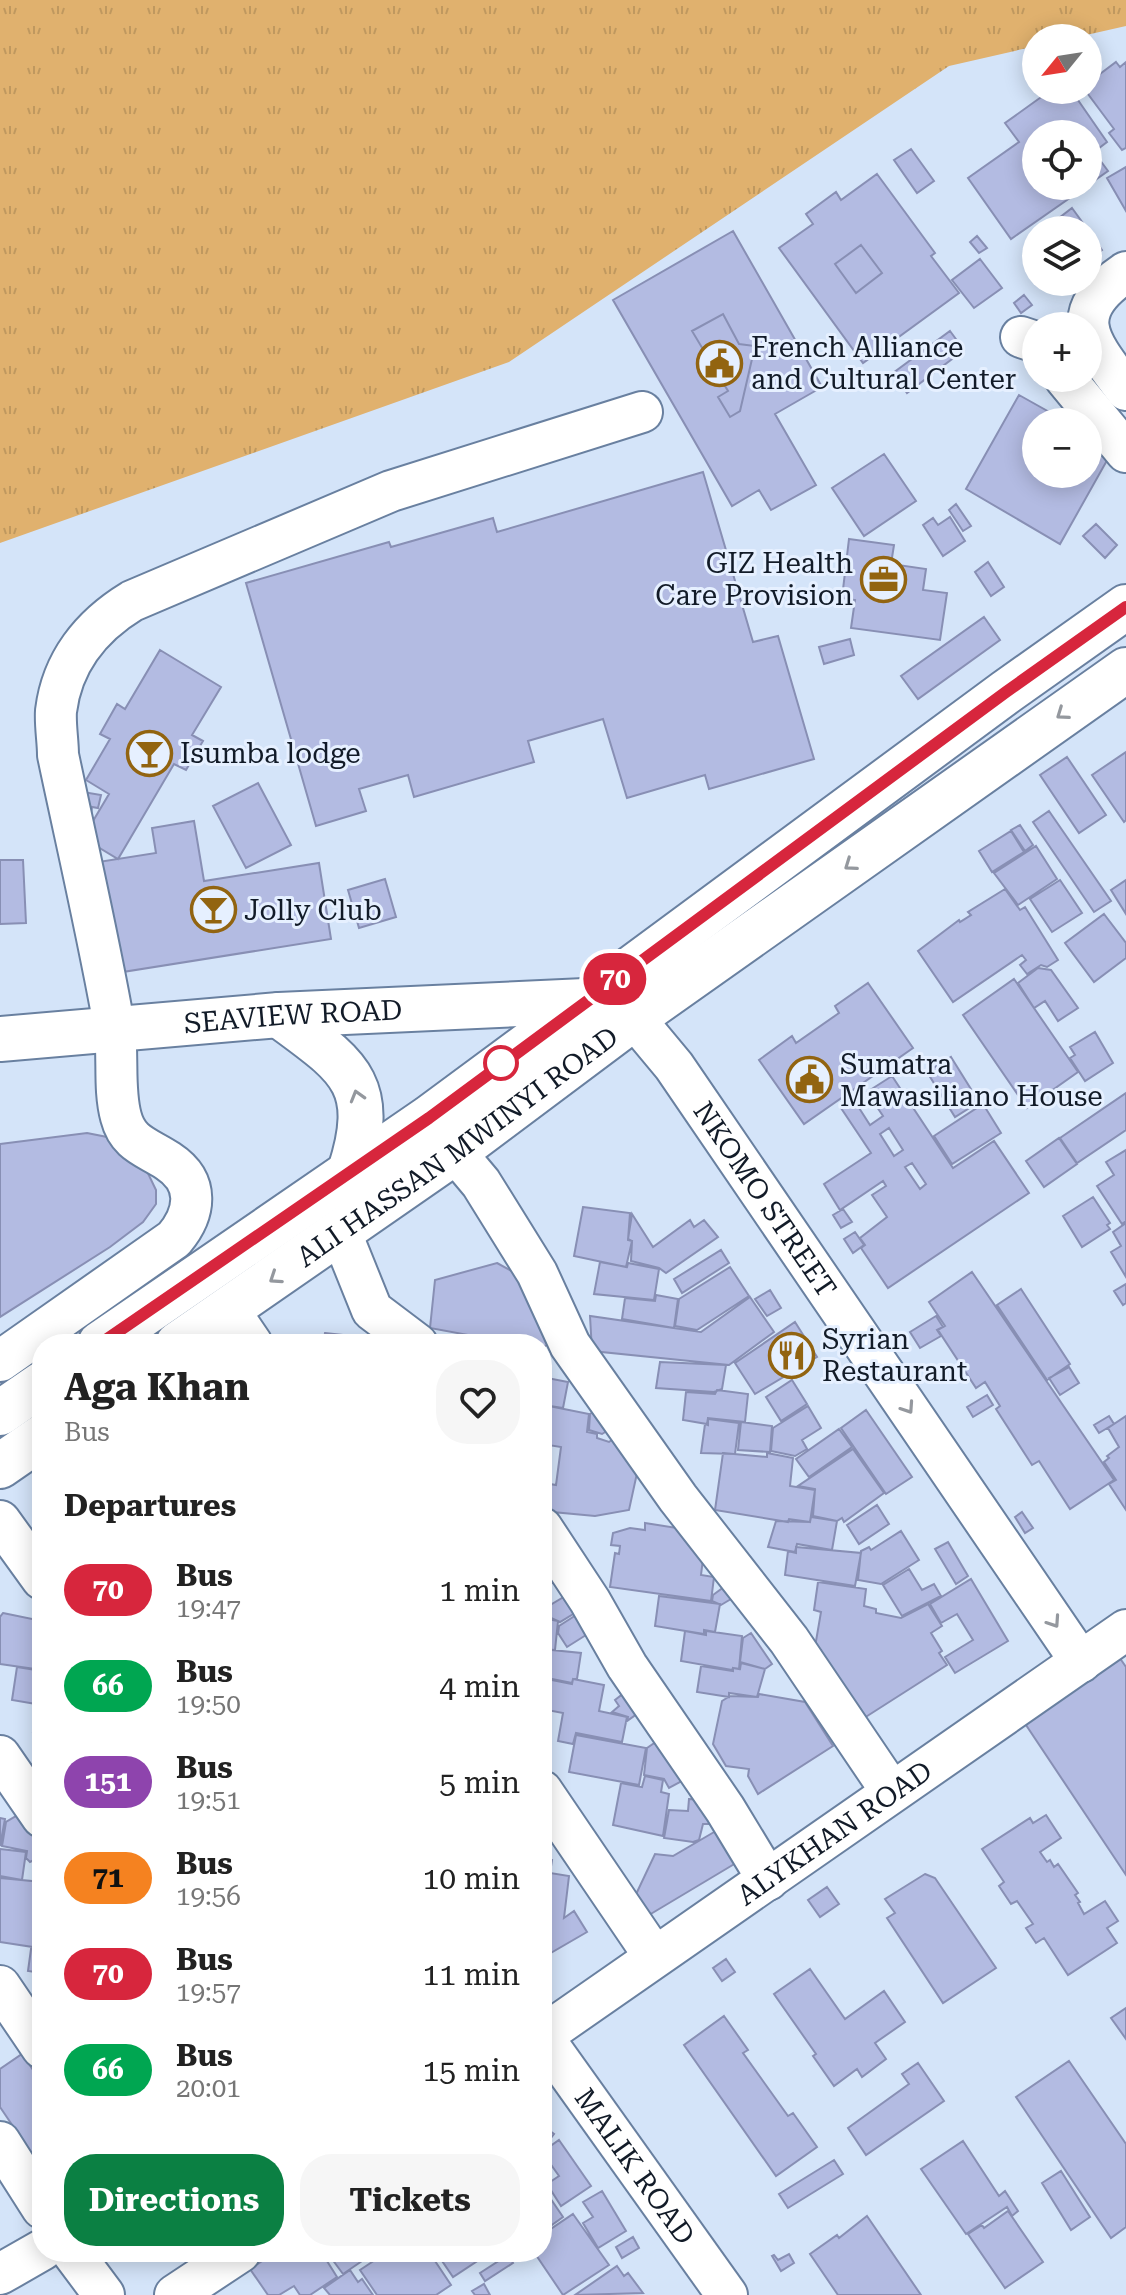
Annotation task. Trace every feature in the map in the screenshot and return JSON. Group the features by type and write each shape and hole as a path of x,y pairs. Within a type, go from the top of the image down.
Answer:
{"main road":[{"name":"ALI HASSAN MWINYI ROAD","path":"114,1334 429,1118 1006,692 1126,607"},
{"name":"ALI HASSAN MWINYI ROAD","path":"214,1334 240,1327 341,1233 634,1018 1126,670"},
{"name":"SEAVIEW ROAD","path":"0,1039 279,1015 585,1001 617,1008 634,1018"},
{"path":"279,1015 336,1058 351,1077 363,1117 361,1139 350,1171"},
{"path":"0,1466 32,1444"}],"street":[{"path":"1126,272 1103,288 1095,298 1087,322 1096,349 1126,390"},
{"path":"1077,392 1126,452"},
{"path":"39,1334 174,1239 185,1226 192,1202 185,1177 168,1160 140,1146 129,1135 121,1115 115,1029 58,755 56,712 66,674 76,652 109,615 132,601 391,491 642,412"},
{"name":"NKOMO STREET","path":"634,1018 674,1066 1081,1662"},
{"path":"455,1152 481,1183 537,1273 570,1345 678,1498 789,1640 891,1791"},
{"path":"341,1233 372,1310 404,1334"},
{"path":"0,1361 32,1339"},
{"path":"0,1521 32,1565"},
{"path":"552,1543 627,1666 725,1809 768,1880"},
{"name":"ALYKHAN ROAD","path":"552,2029 1126,1630"},
{"path":"0,1756 32,1802"},
{"path":"552,1806 654,1956"},
{"path":"0,1986 32,2033"},
{"name":"MALIK ROAD","path":"552,2050 727,2295"},
{"path":"0,2142 32,2192"},
{"path":"0,2274 32,2256"},
{"path":"79,2262 104,2295"},
{"path":"184,2276 217,2262"}],"green space":[{"path":"0,0 1126,0 1126,26 1102,31 1102,24 1022,24 1022,49 949,66 509,362 0,543"}],"building":[{"path":"1116,62 1120,67 1126,62 1126,148 1122,150 1109,133 1114,129 1095,104 1102,104 1102,72"},
{"path":"1031,104 1081,104 1092,120 1022,120 1022,200 1067,200 1044,216 1022,216 1022,231 1011,239 968,178 1019,142 1005,123"},
{"path":"911,149 934,181 917,193 894,160"},
{"path":"1126,167 1126,211 1107,178"},
{"path":"877,174 935,253 931,256 959,293 863,363 779,248 813,224 806,214 836,192 841,200","holes":["861,245 882,273 856,293 835,264"]},
{"path":"1072,208 1078,216 1062,216"},
{"path":"733,231 822,387 775,414 816,485 771,510 759,490 732,506 613,300","holes":["723,314 739,344 755,346 740,411 730,417 718,397 728,391 692,331"]},
{"path":"977,236 987,248 979,253 970,242"},
{"path":"861,245 882,273 856,293 835,264"},
{"path":"980,259 1002,288 974,308 952,280"},
{"path":"1025,296 1032,305 1021,313 1014,303"},
{"path":"723,314 739,344 755,346 740,411 730,417 718,397 728,391 692,331"},
{"path":"950,331 964,350 907,393 893,373"},
{"path":"1019,395 1042,408 1022,408 1022,488 1092,488 1060,544 966,489"},
{"path":"1102,442 1114,448 1102,469"},
{"path":"884,454 916,501 864,536 832,488"},
{"path":"703,472 753,642 778,636 814,759 709,789 705,775 627,798 603,719 528,741 534,762 414,797 408,775 359,789 366,811 316,826 246,583 389,542 391,547 493,518 497,532"},
{"path":"956,504 971,526 963,531 949,510"},
{"path":"950,517 965,541 943,556 923,525 933,518 938,525"},
{"path":"1096,524 1117,545 1105,558 1083,536"},
{"name":"GIZ Health Care Provision","path":"849,539 894,545 891,564 926,569 923,590 947,593 940,640 851,628 855,600 842,598"},
{"path":"988,562 1004,587 991,596 975,572"},
{"path":"984,617 1000,640 918,699 901,676"},
{"path":"850,639 854,655 824,664 819,647"},
{"name":"Isumba lodge","path":"160,650 221,687 192,735 203,741 186,770 174,764 118,859 83,838 109,794 86,780 110,739 100,734 117,704 125,709"},
{"path":"1126,752 1126,820 1124,822 1092,775"},
{"path":"1067,757 1106,815 1079,833 1040,775"},
{"path":"258,783 291,845 246,868 213,806"},
{"path":"77,791 101,795 98,808 92,807 90,822"},
{"path":"1049,811 1111,901 1094,912 1033,822"},
{"name":"Jolly Club","path":"194,821 204,881 319,863 331,939 110,974 92,863 156,853 152,828"},
{"path":"1020,825 1033,845 1025,851 1011,830"},
{"path":"1011,831 1024,852 992,872 979,851"},
{"path":"1036,846 1057,879 1018,905 994,873"},
{"path":"0,860 23,860 26,923 0,924"},
{"path":"385,879 396,917 359,928 348,890"},
{"path":"1060,880 1082,913 1052,932 1030,899"},
{"path":"1126,880 1126,914 1111,890"},
{"path":"1005,889 1020,910 1025,907 1058,960 1047,967 1041,965 1027,974 1020,965 1026,960 1022,955 953,1002 918,951 959,920 971,915 968,912"},
{"path":"1104,914 1126,943 1126,958 1094,982 1065,943"},
{"path":"1038,968 1051,970 1078,1008 1058,1021 1045,1001 1034,1008 1018,983"},
{"path":"1014,979 1078,1072 1027,1108 963,1015"},
{"path":"868,983 913,1048 804,1124 759,1060 792,1036 796,1043 839,1013 835,1006"},
{"path":"1095,1032 1113,1063 1085,1081 1070,1058 1075,1055 1070,1047"},
{"path":"951,1057 979,1102 955,1117 927,1072"},
{"path":"892,1076 953,1168 994,1141 1029,1193 888,1288 861,1248 865,1245 860,1238 887,1217 872,1195 886,1186 883,1181 840,1210 824,1184 871,1153 841,1108 854,1100 870,1125 883,1116 867,1092","holes":["889,1128 903,1150 894,1156 880,1134","912,1163 926,1184 920,1189 905,1167"]},
{"path":"1126,1093 1126,1130 1077,1163 1060,1138"},
{"path":"983,1104 1001,1133 952,1164 934,1136"},
{"path":"87,1133 112,1138 143,1163 156,1190 156,1204 143,1222 110,1247 0,1317 0,1144"},
{"path":"1059,1138 1077,1164 1044,1187 1026,1161"},
{"path":"1126,1150 1126,1221 1122,1224 1097,1186 1114,1175 1106,1162"},
{"path":"1093,1197 1110,1223 1107,1225 1110,1229 1082,1247 1063,1216"},
{"path":"583,1207 630,1213 628,1240 632,1241 626,1267 574,1256"},
{"path":"843,1209 852,1222 841,1228 833,1215"},
{"path":"632,1214 653,1247 690,1220 694,1227 704,1220 718,1237 666,1273 659,1268 631,1261 632,1241 628,1239"},
{"path":"1126,1223 1126,1277 1111,1252 1121,1246 1113,1232"},
{"path":"855,1232 864,1245 853,1253 844,1239"},
{"path":"721,1250 729,1263 682,1293 674,1279"},
{"path":"600,1262 659,1269 654,1300 594,1294"},
{"path":"497,1263 519,1275 559,1338 552,1342 552,1334 463,1334 430,1328 435,1280"},
{"path":"730,1267 749,1296 697,1330 675,1326 679,1299"},
{"path":"972,1272 1114,1480 1070,1509 1039,1461 1032,1465 996,1409 1000,1406 985,1382 976,1388 938,1330 945,1326 929,1302"},
{"path":"1126,1284 1126,1303 1123,1305 1114,1291"},
{"path":"1021,1289 1070,1364 1047,1380 997,1305"},
{"path":"770,1290 781,1308 767,1316 755,1299"},
{"path":"656,1295 678,1299 674,1328 622,1319 625,1298 655,1301"},
{"path":"750,1297 774,1332 729,1365 592,1351 590,1316 701,1332"},
{"path":"936,1316 943,1327 937,1330 941,1336 920,1348 910,1332"},
{"path":"795,1322 817,1357 755,1394 735,1363"},
{"path":"660,1362 726,1365 722,1389 714,1392 656,1388"},
{"path":"1069,1367 1079,1383 1060,1395 1049,1378"},
{"path":"552,1379 568,1382 563,1408 552,1406"},
{"path":"792,1380 807,1404 781,1421 766,1397"},
{"path":"717,1390 748,1394 745,1422 708,1418 707,1424 683,1420 686,1392 715,1394"},
{"path":"987,1395 993,1405 973,1417 967,1407"},
{"path":"609,1402 623,1421 602,1434 589,1430 590,1414"},
{"path":"808,1406 821,1428 802,1440 807,1449 795,1456 771,1451 773,1428"},
{"path":"552,1407 589,1414 587,1432 609,1442 628,1428 639,1464 629,1510 595,1516 552,1512 552,1484 556,1485 561,1447 552,1446"},
{"path":"866,1410 912,1477 886,1494 841,1428"},
{"path":"1109,1416 1114,1424 1099,1433 1094,1425"},
{"path":"1126,1416 1126,1510 1109,1484 1116,1480 1104,1462 1119,1447 1108,1428"},
{"path":"708,1419 739,1423 735,1454 701,1453"},
{"path":"741,1422 772,1426 770,1452 738,1450"},
{"path":"839,1429 852,1447 809,1477 796,1459"},
{"path":"853,1449 884,1493 844,1522 842,1518 837,1521 813,1516 815,1489 798,1486"},
{"path":"723,1453 767,1457 767,1453 793,1458 790,1486 815,1490 810,1522 789,1519 788,1522 715,1510"},
{"path":"877,1505 889,1524 859,1544 847,1525"},
{"path":"1022,1512 1033,1528 1025,1533 1015,1517"},
{"path":"811,1517 837,1521 832,1550 797,1544 795,1552 768,1547 776,1521 810,1522"},
{"path":"645,1523 696,1531 693,1549 704,1551 701,1575 714,1577 711,1601 610,1587 615,1553 619,1554 620,1546 611,1545 613,1533 630,1528 645,1530"},
{"path":"901,1531 919,1560 881,1584 858,1580 861,1551 869,1547 871,1550"},
{"path":"948,1542 968,1576 956,1584 935,1549"},
{"path":"796,1547 861,1553 855,1586 785,1575 788,1551 796,1553"},
{"path":"909,1569 922,1590 934,1584 941,1596 902,1616 883,1585"},
{"path":"552,1570 558,1579 552,1583"},
{"path":"971,1579 1008,1641 955,1673 945,1657 973,1640 957,1614 941,1623 930,1604"},
{"path":"818,1582 866,1589 864,1606 876,1609 876,1613 901,1618 928,1604 942,1626 931,1633 947,1665 861,1720 819,1659 821,1650 815,1647 821,1612 814,1610"},
{"path":"728,1584 736,1596 721,1605 712,1601 713,1595"},
{"path":"572,1592 583,1608 560,1622 552,1618 552,1604"},
{"path":"659,1596 720,1604 715,1632 704,1630 704,1634 655,1626"},
{"path":"584,1610 594,1630 567,1647 558,1633 559,1626"},
{"path":"3,1613 32,1619 32,1669 0,1664 0,1617"},
{"path":"552,1620 558,1621 555,1650 552,1650"},
{"path":"685,1631 742,1636 739,1669 681,1661"},
{"path":"751,1633 772,1664 765,1669 740,1662 743,1638"},
{"path":"552,1650 581,1653 577,1679 573,1679 572,1683 552,1679"},
{"path":"1117,1654 1126,1667 1126,1875 1022,1719"},
{"path":"741,1663 765,1669 757,1697 697,1692 701,1666 733,1671 733,1668 740,1669"},
{"path":"17,1667 32,1669 32,1703 12,1700"},
{"path":"573,1679 604,1685 599,1711 627,1717 622,1742 576,1733 573,1744 558,1741 563,1713 552,1711 552,1680 572,1684"},
{"path":"633,1686 648,1706 627,1721 628,1717 612,1712 619,1706 615,1700"},
{"path":"759,1694 805,1702 833,1746 758,1794 748,1776 749,1769 726,1766 713,1744 722,1701 730,1696 758,1697"},
{"path":"576,1735 646,1748 639,1785 569,1772"},
{"path":"666,1735 693,1775 669,1788 664,1779 644,1775 647,1748"},
{"path":"645,1776 663,1780 661,1792 669,1794 663,1836 613,1825 621,1783 642,1787"},
{"path":"689,1799 709,1800 710,1824 703,1824 699,1840 693,1842 664,1838 669,1810 688,1811"},
{"path":"23,1812 32,1828 32,1861 26,1858 27,1851 2,1846 6,1822"},
{"path":"1046,1815 1061,1838 1040,1852 1054,1867 1058,1864 1078,1893 1075,1895 1084,1914 1105,1901 1118,1921 1107,1928 1117,1943 1068,1975 1044,1938 1036,1943 1026,1928 1033,1924 1017,1901 1011,1904 999,1886 1004,1882 982,1849 1030,1818 1033,1823"},
{"path":"0,1818 5,1819 0,1846"},
{"path":"721,1828 741,1860 639,1921 630,1907 655,1854 673,1856"},
{"path":"0,1849 26,1852 22,1880 0,1876"},
{"path":"552,1873 569,1876 564,1918 574,1911 587,1932 552,1952"},
{"path":"925,1874 935,1878 996,1968 943,2003 887,1918 895,1913 885,1899"},
{"path":"0,1878 32,1881 32,1947 0,1942"},
{"path":"827,1887 839,1904 820,1917 808,1900"},
{"path":"32,1949 32,1972 28,1971"},
{"path":"726,1959 735,1972 722,1981 713,1968"},
{"path":"810,1969 845,2019 884,1991 905,2022 875,2043 886,2059 862,2077 857,2069 834,2086 813,2056 816,2054 774,1994"},
{"path":"1126,2008 1126,2039 1111,2018"},
{"path":"724,2016 748,2050 743,2053 788,2116 793,2113 817,2147 776,2176 684,2045"},
{"path":"22,2054 32,2068 32,2154 0,2107 0,2069"},
{"path":"1069,2061 1126,2144 1126,2227 1111,2238 1016,2097"},
{"path":"918,2063 944,2101 866,2155 848,2128 909,2084 902,2074"},
{"path":"559,2140 591,2186 561,2206 552,2192 552,2181 559,2176 552,2166 552,2145"},
{"path":"963,2141 999,2196 1005,2191 1018,2211 1012,2216 1007,2207 966,2234 921,2169"},
{"path":"834,2160 843,2174 788,2208 779,2194"},
{"path":"1061,2171 1090,2217 1071,2230 1042,2183"},
{"path":"602,2191 626,2231 598,2248 583,2223 593,2217 583,2202"},
{"path":"552,2201 563,2217 552,2225"},
{"path":"1008,2211 1043,2262 1005,2288 968,2234 982,2225 984,2228"},
{"path":"573,2214 609,2265 563,2295 541,2262 552,2262 552,2228"},
{"path":"867,2216 921,2295 838,2295 810,2254 837,2235 839,2238"},
{"path":"633,2237 639,2248 622,2258 616,2247"},
{"path":"789,2254 794,2263 781,2271 772,2256 778,2260"},
{"path":"261,2262 328,2262 337,2277 310,2295 300,2295 294,2286 279,2295 268,2295 250,2269"},
{"path":"334,2262 361,2262 343,2274"},
{"path":"372,2262 436,2262 451,2285 436,2295 377,2295 360,2270"},
{"path":"443,2262 476,2262 453,2277"},
{"path":"497,2262 513,2263 485,2281 480,2273"},
{"path":"617,2266 624,2276 628,2273 643,2293 575,2295"},
{"path":"350,2270 358,2282 362,2279 373,2295 330,2295 324,2288"},
{"path":"484,2284 490,2295 475,2295 472,2291"}],"bus line":[{"name":"70","path":"115,1334 429,1118 1006,692 1126,607"}],"place":[{"name":"French Alliance and Cultural Center","path":"720,363"},
{"name":"GIZ Health Care Provision","path":"884,579"},
{"name":"Isumba lodge","path":"149,753"},
{"name":"Jolly Club","path":"213,910"},
{"name":"Sumatra Mawasiliano House","path":"809,1080"},
{"name":"Syrian Restaurant","path":"791,1355"}]}
